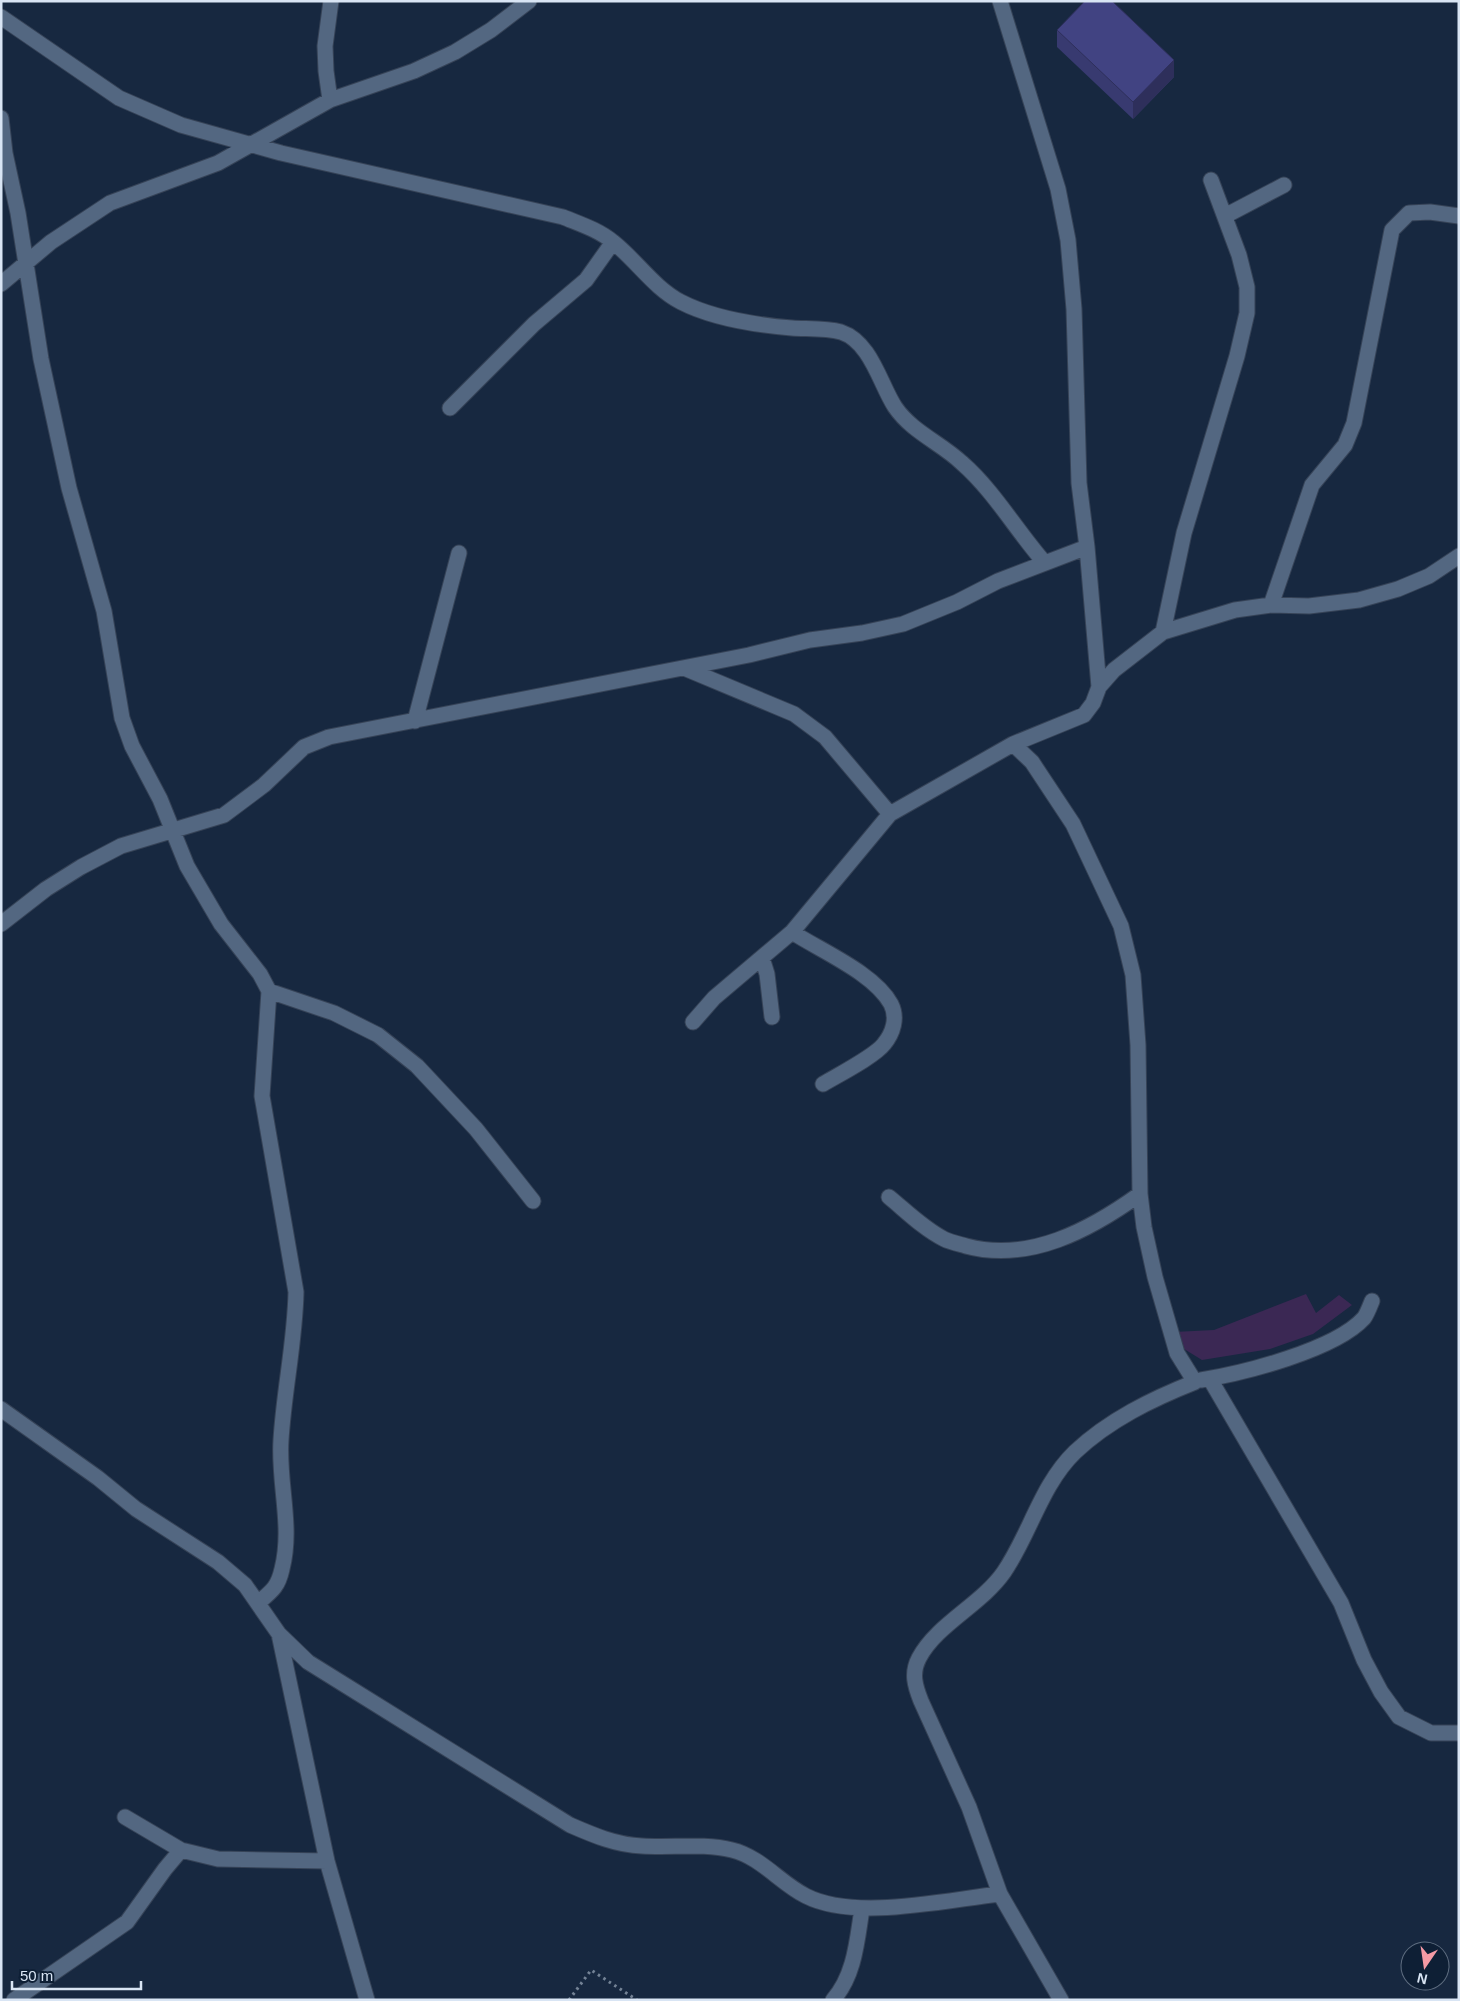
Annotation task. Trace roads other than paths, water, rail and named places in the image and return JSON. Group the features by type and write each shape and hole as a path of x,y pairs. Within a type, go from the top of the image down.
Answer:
{"street":[{"path":"330,100 325,46 331,1"},
{"path":"1,284 82,219 110,203 218,163 330,100 414,71 455,52 491,30 529,1"},
{"path":"1000,1 1058,189 1068,240 1073,300 1079,483 1100,687"},
{"path":"1,17 119,98 181,125 252,144 563,217 591,228 613,242 644,274 681,302 728,318 778,327 841,332 859,344 885,386 895,407 908,422 962,462 1044,562"},
{"path":"1,118 5,153 18,213 24,264 41,359 69,488 104,611 122,718 132,746 174,830 187,866 221,924 260,974 269,991 262,1096 296,1300 296,1324 281,1440 280,1469 286,1508 286,1539 282,1568 276,1587 259,1602"},
{"path":"1163,632 1184,533 1237,356 1247,313 1247,287 1239,255 1211,180"},
{"path":"1225,216 1284,185"},
{"path":"1271,605 1312,485 1345,445 1354,422 1392,230 1409,213 1430,212 1459,216"},
{"path":"450,408 534,324 586,280 613,242"},
{"path":"1,924 46,888 121,846 174,830 202,824 224,816 264,785 304,747 329,737 684,668 810,640 862,633 903,624 1044,562 1087,547"},
{"path":"415,721 459,553"},
{"path":"693,1022 714,998 792,932 890,814 1013,744 1084,715 1093,703 1100,687 1114,670 1163,632 1235,610 1271,605 1309,606 1359,600 1398,590 1429,576 1459,556"},
{"path":"684,668 794,714 825,737 890,814"},
{"path":"1013,744 1032,762 1073,824 1121,926 1133,975 1138,1046 1140,1194 1144,1227 1155,1277 1174,1344 1195,1382"},
{"path":"792,932 848,966 877,987 892,1005 895,1025 884,1045 823,1084"},
{"path":"762,958 767,974 772,1016"},
{"path":"269,991 298,999 378,1035 417,1066 476,1129 533,1202"},
{"path":"889,1197 945,1240 978,1249 1008,1251 1065,1238 1089,1228 1140,1194"},
{"path":"1061,2000 1000,1894 969,1807 921,1701 915,1684 914,1670 928,1644 980,1600 1004,1572 1046,1490 1074,1453 1114,1422 1154,1398 1195,1382 1290,1358 1319,1347 1364,1318 1372,1301"},
{"path":"1210,1379 1341,1603 1364,1660 1381,1692 1399,1716 1432,1733 1459,1733"},
{"path":"1,1408 98,1478 136,1509 218,1562 245,1585 259,1602 279,1634 308,1662 570,1825 608,1841 632,1845 709,1846 735,1850 757,1861 778,1878 806,1896 832,1904 862,1908 1000,1894"},
{"path":"279,1634 327,1861 367,2000"},
{"path":"125,1817 181,1850 218,1859 327,1861"},
{"path":"14,2000 128,1922 165,1869 181,1850"},
{"path":"833,2000 841,1991 849,1974 856,1951 862,1908"}]}
